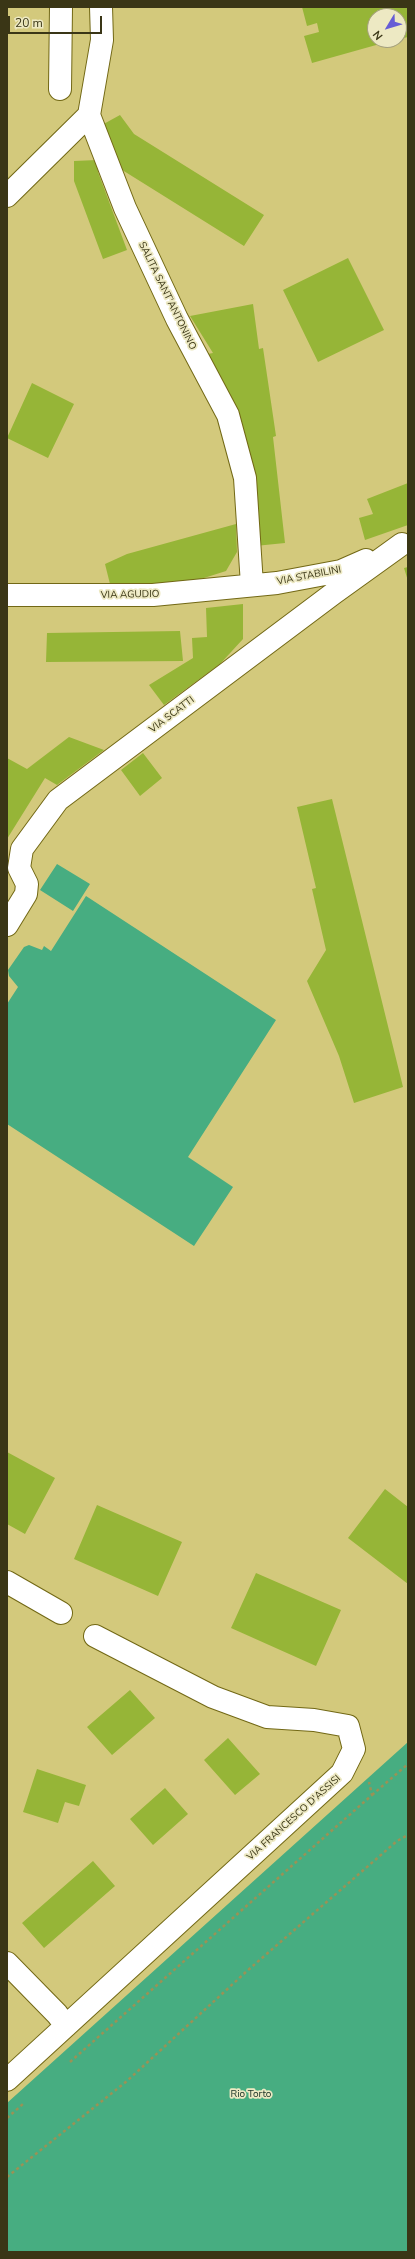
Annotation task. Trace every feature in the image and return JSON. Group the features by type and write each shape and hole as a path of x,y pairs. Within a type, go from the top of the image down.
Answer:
{"street":[{"path":"60,89 61,7"},
{"path":"7,196 89,115 102,40 100,7"},
{"name":"SALITA SANT'ANTONINO","path":"89,115 125,208 177,319 228,416 245,478 252,585"},
{"name":"VIA STABILINI","path":"252,585 341,570 405,543"},
{"name":"VIA SCATTI","path":"7,924 26,894 27,884 19,868 22,849 58,800 334,593 405,543"},
{"name":"VIA AGUDIO","path":"7,595 153,595 252,585"},
{"path":"7,1582 61,1614"},
{"path":"95,1636 213,1697 260,1714 348,1726 354,1749"},
{"name":"VIA FRANCESCO D'ASSISI","path":"7,2080 342,1773 354,1749"},
{"path":"7,1963 57,2014 66,2026"}],"path":[{"path":"354,1749 368,1778 372,1795"},
{"path":"66,2066 408,1764"},
{"path":"7,2177 126,2081 247,1972 397,1842 408,1835"},
{"path":"7,2118 25,2103"}],"green space":[{"path":"57,864 90,884 73,911 40,890"},
{"path":"86,896 276,1020 188,1157 233,1187 194,1246 7,1124 7,1004 18,987 9,976 8,970 24,947 29,945 42,950 44,946 51,951"},
{"name":"Rio Torto","path":"408,1742 408,2252 7,2252 7,2103"}],"building":[{"path":"302,7 408,7 408,37 407,8 367,8 367,48 312,63 304,36 319,32 317,23 307,26"},
{"path":"120,115 134,134 264,215 244,246 111,163 100,126"},
{"path":"97,160 98,172 127,250 103,259 74,181 74,161"},
{"path":"348,258 384,330 318,362 283,290"},
{"path":"253,304 259,349 263,348 276,436 273,437 285,543 255,546 202,355 213,353 190,316"},
{"path":"32,383 74,404 48,458 7,438"},
{"path":"408,483 408,525 365,540 359,518 373,514 367,499"},
{"path":"236,524 237,552 226,571 185,584 111,588 105,564 127,554"},
{"path":"408,567 408,581 404,568"},
{"path":"243,604 243,639 220,664 164,705 149,685 193,658 192,638 207,637 206,608"},
{"path":"180,631 183,661 46,662 47,633"},
{"path":"69,737 104,750 57,785 45,778 7,839 7,758 27,769"},
{"path":"143,753 162,778 140,796 121,770"},
{"path":"332,799 403,1087 354,1103 339,1056 307,981 326,950 312,889 316,888 297,807"},
{"path":"7,1452 55,1478 25,1534 7,1524"},
{"path":"385,1489 408,1507 408,1584 348,1538"},
{"path":"97,1505 182,1542 158,1596 74,1559"},
{"path":"256,1573 341,1610 316,1666 231,1628"},
{"path":"130,1690 155,1718 112,1755 87,1727"},
{"path":"228,1738 260,1774 235,1795 204,1760"},
{"path":"37,1769 86,1785 79,1806 65,1802 58,1823 23,1812"},
{"path":"165,1788 188,1814 153,1845 130,1819"},
{"path":"93,1861 115,1886 44,1948 22,1923"}]}
